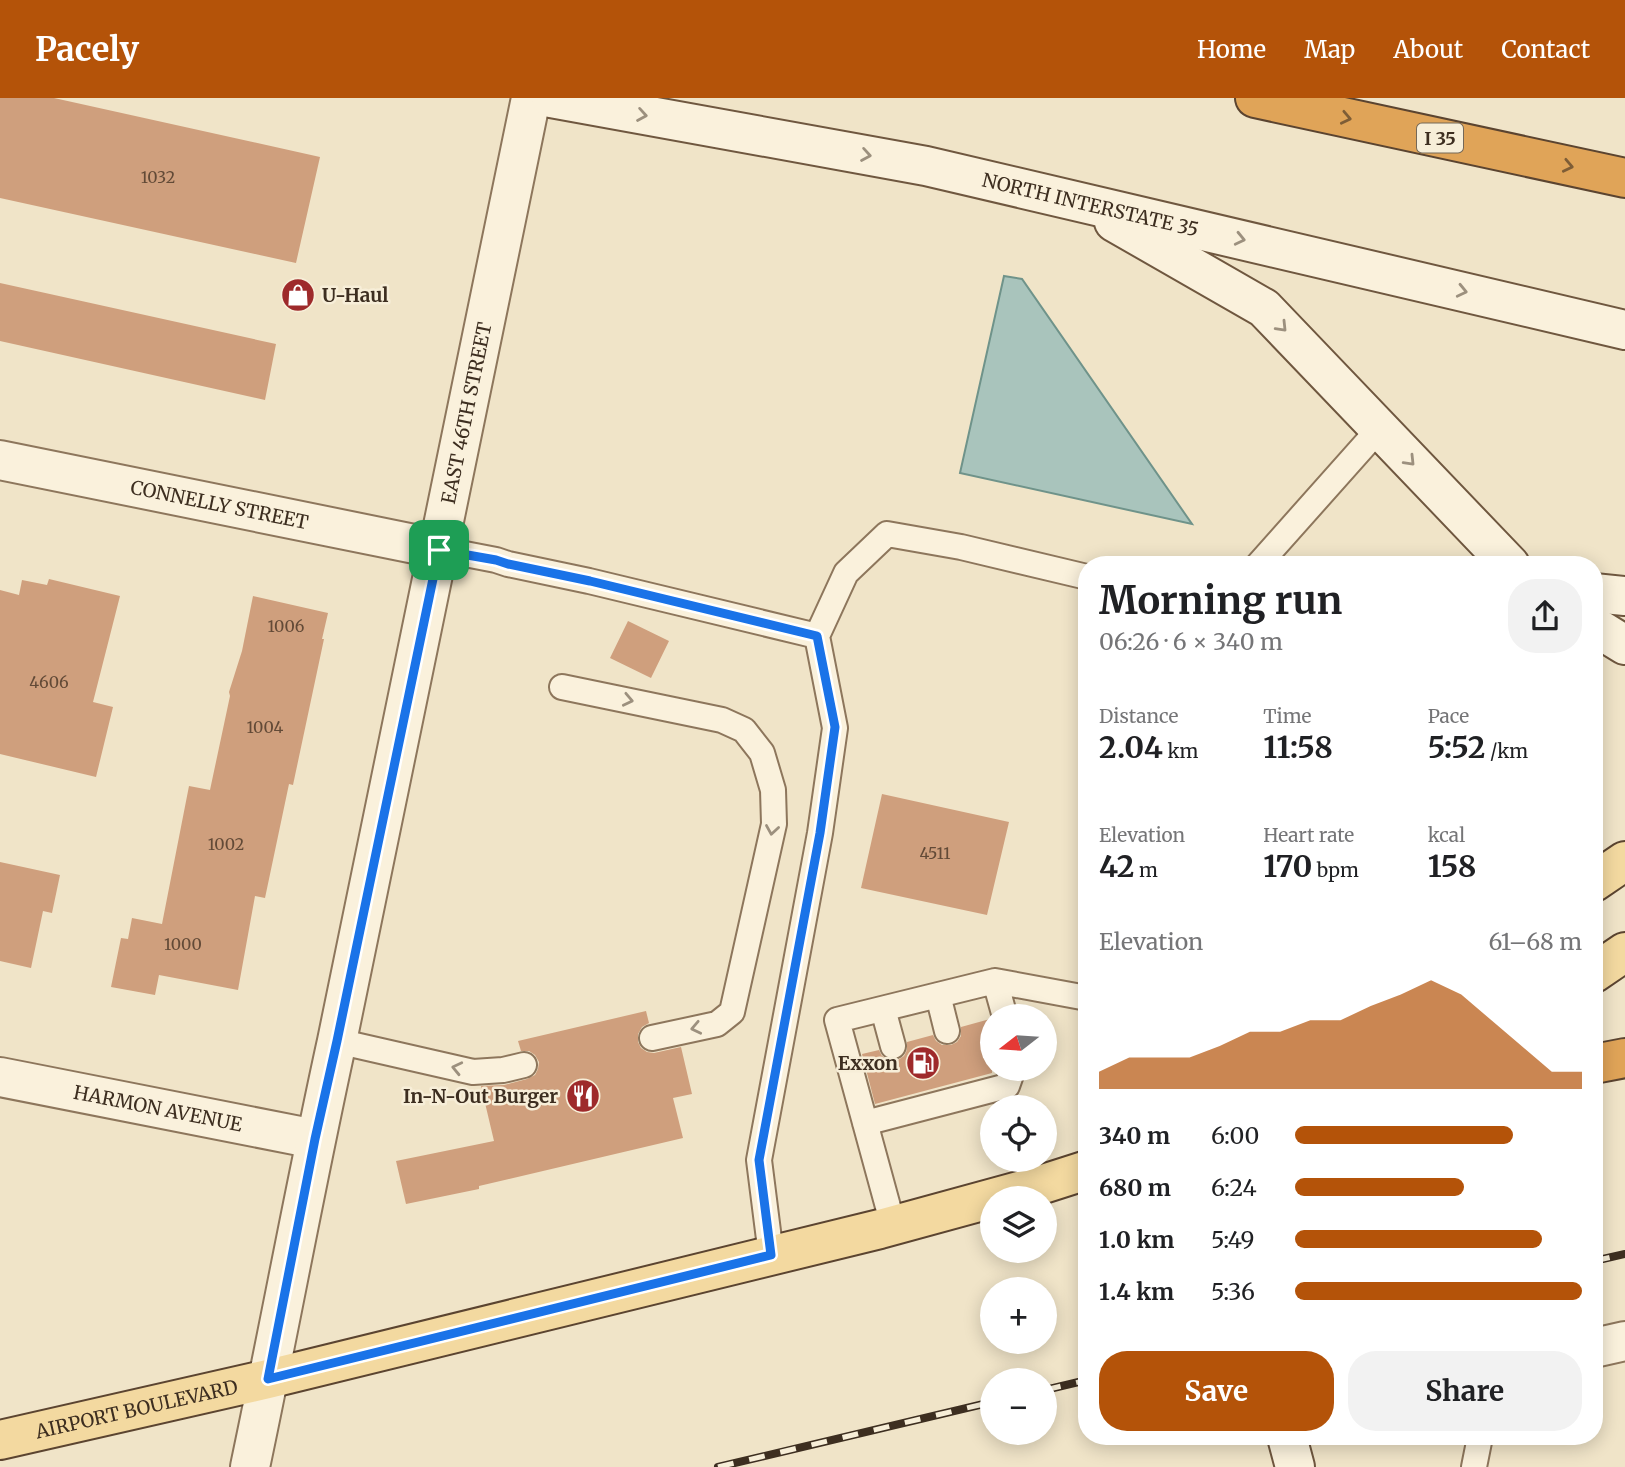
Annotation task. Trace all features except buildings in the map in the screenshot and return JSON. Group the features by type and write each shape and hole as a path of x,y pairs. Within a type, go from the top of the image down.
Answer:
{"highway":[{"name":"I 35","path":"1255,98 1625,178"},
{"path":"1603,1062 1625,1058"}],"main road":[{"path":"1603,876 1625,861"},
{"path":"1603,966 1625,952"},
{"name":"AIRPORT BOULEVARD","path":"0,1440 268,1379 893,1225 1078,1173"}],"street":[{"name":"EAST 46TH STREET","path":"250,1467 315,1139 531,98"},
{"name":"NORTH INTERSTATE 35","path":"551,98 926,166 1625,330"},
{"path":"1079,202 1264,308 1501,556"},
{"name":"CONNELLY STREET","path":"0,460 439,550"},
{"path":"1603,594 1625,596"},
{"path":"1603,632 1625,645"},
{"name":"HARMON AVENUE","path":"0,1077 315,1139"},
{"path":"1603,1346 1625,1341"},
{"path":"1289,1445 1295,1467"}],"lane":[{"path":"1266,556 1379,429"},
{"path":"771,1255 759,1160 820,833 835,727 817,636 846,573 887,534 961,547 1078,574"},
{"path":"439,550 590,581 817,636"},
{"path":"562,687 722,720 744,730 762,753 773,790 774,824 732,1012 717,1024 652,1038"},
{"path":"995,981 1001,1004"},
{"path":"893,1225 838,1020 995,981 1078,996"},
{"path":"938,995 947,1031"},
{"path":"883,1009 893,1046"},
{"path":"337,1041 473,1072 524,1065"},
{"path":"865,1123 908,1104 963,1089 1007,1086 1008,1082"},
{"path":"1474,1467 1478,1445"}],"water":[{"path":"1004,276 1022,279 1192,524 960,473"}],"railway":[{"path":"1603,1259 1625,1254"},
{"path":"1057,1387 1078,1382"},
{"path":"718,1467 980,1405"}],"place":[{"name":"U-Haul","path":"298,295"},
{"name":"Exxon","path":"923,1063"},
{"name":"In-N-Out Burger","path":"583,1096"}],"route":[{"path":"439,550 590,581 817,636 835,727 820,833 759,1160 771,1255 268,1379 315,1139 439,550"}]}
